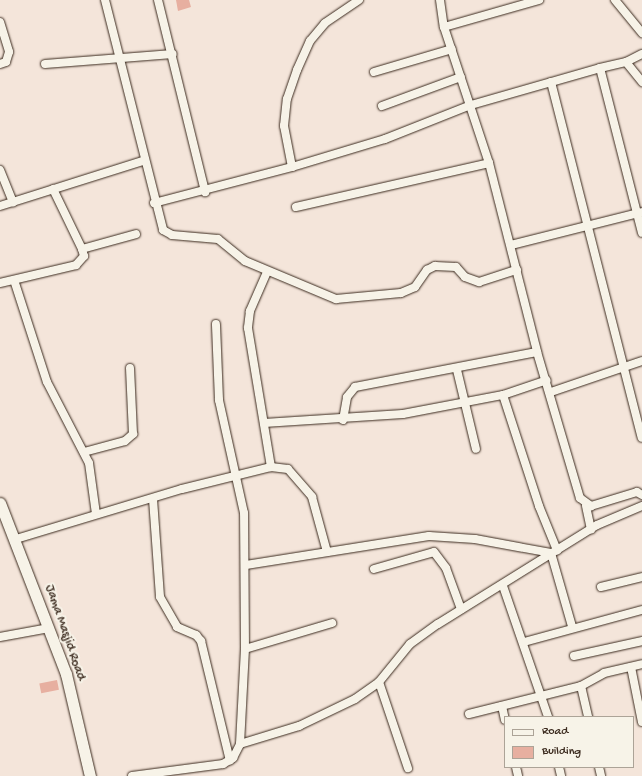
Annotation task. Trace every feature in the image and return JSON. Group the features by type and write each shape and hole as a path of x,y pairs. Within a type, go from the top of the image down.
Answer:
{"street":[{"path":"104,0 142,161 163,230 172,235 218,240 267,272 331,297 348,300 409,290 435,266 456,267 465,277 478,282 517,270"},
{"path":"158,0 173,54 205,192"},
{"path":"292,167 284,126 287,99 297,70 310,42 325,23 359,0"},
{"path":"440,0 444,27 471,104 511,245 537,352 551,392 580,498 586,506 592,529"},
{"path":"444,27 539,0"},
{"path":"615,0 642,33"},
{"path":"0,22 9,52 6,62 0,64"},
{"path":"374,72 452,49"},
{"path":"45,64 173,54"},
{"path":"154,203 205,192 385,139 471,104 626,62 642,54"},
{"path":"626,62 642,82"},
{"path":"600,68 639,213 642,233"},
{"path":"382,106 461,77"},
{"path":"551,82 586,224 642,438"},
{"path":"0,206 142,161"},
{"path":"296,207 488,163"},
{"path":"0,170 13,202"},
{"path":"0,283 76,265 84,256 82,249 52,189"},
{"path":"511,245 586,224 639,213"},
{"path":"82,249 136,234"},
{"path":"267,272 250,311 248,328 271,467"},
{"path":"14,280 47,382 84,452 94,478 96,514"},
{"path":"216,324 219,400 238,474 244,513 246,565 245,649 240,744 230,761"},
{"path":"343,420 347,396 355,387 457,370 537,352"},
{"path":"551,392 642,361"},
{"path":"84,452 125,440 132,434 130,368"},
{"path":"457,370 466,402 476,449"},
{"path":"264,423 343,420 403,414 503,395 546,380"},
{"path":"503,395 554,552 572,626"},
{"path":"16,540 96,514 238,474 271,467 288,469 312,497 327,552"},
{"path":"586,506 637,492 642,495"},
{"path":"153,499 160,596 177,627 196,635 201,641 230,761"},
{"name":"Jama Masjid Road","path":"0,503 16,540 66,674 90,776"},
{"path":"240,744 299,726 379,682 410,644 461,609 503,586 592,529 642,506"},
{"path":"246,565 429,536 475,539 554,552"},
{"path":"374,569 434,552 446,568 461,609"},
{"path":"601,587 642,576"},
{"path":"503,586 543,695 548,716"},
{"path":"524,642 572,626 642,610"},
{"path":"245,649 332,623"},
{"path":"0,637 48,628"},
{"path":"574,656 642,640"},
{"path":"469,714 581,686 604,673 642,664"},
{"path":"631,667 642,722"},
{"path":"379,682 408,768"},
{"path":"581,686 588,716"},
{"path":"502,706 504,716"},
{"path":"132,776 230,761"}],"building":[{"path":"176,0 189,0 191,7 178,11"},
{"path":"57,680 59,690 41,693 39,683"}]}
